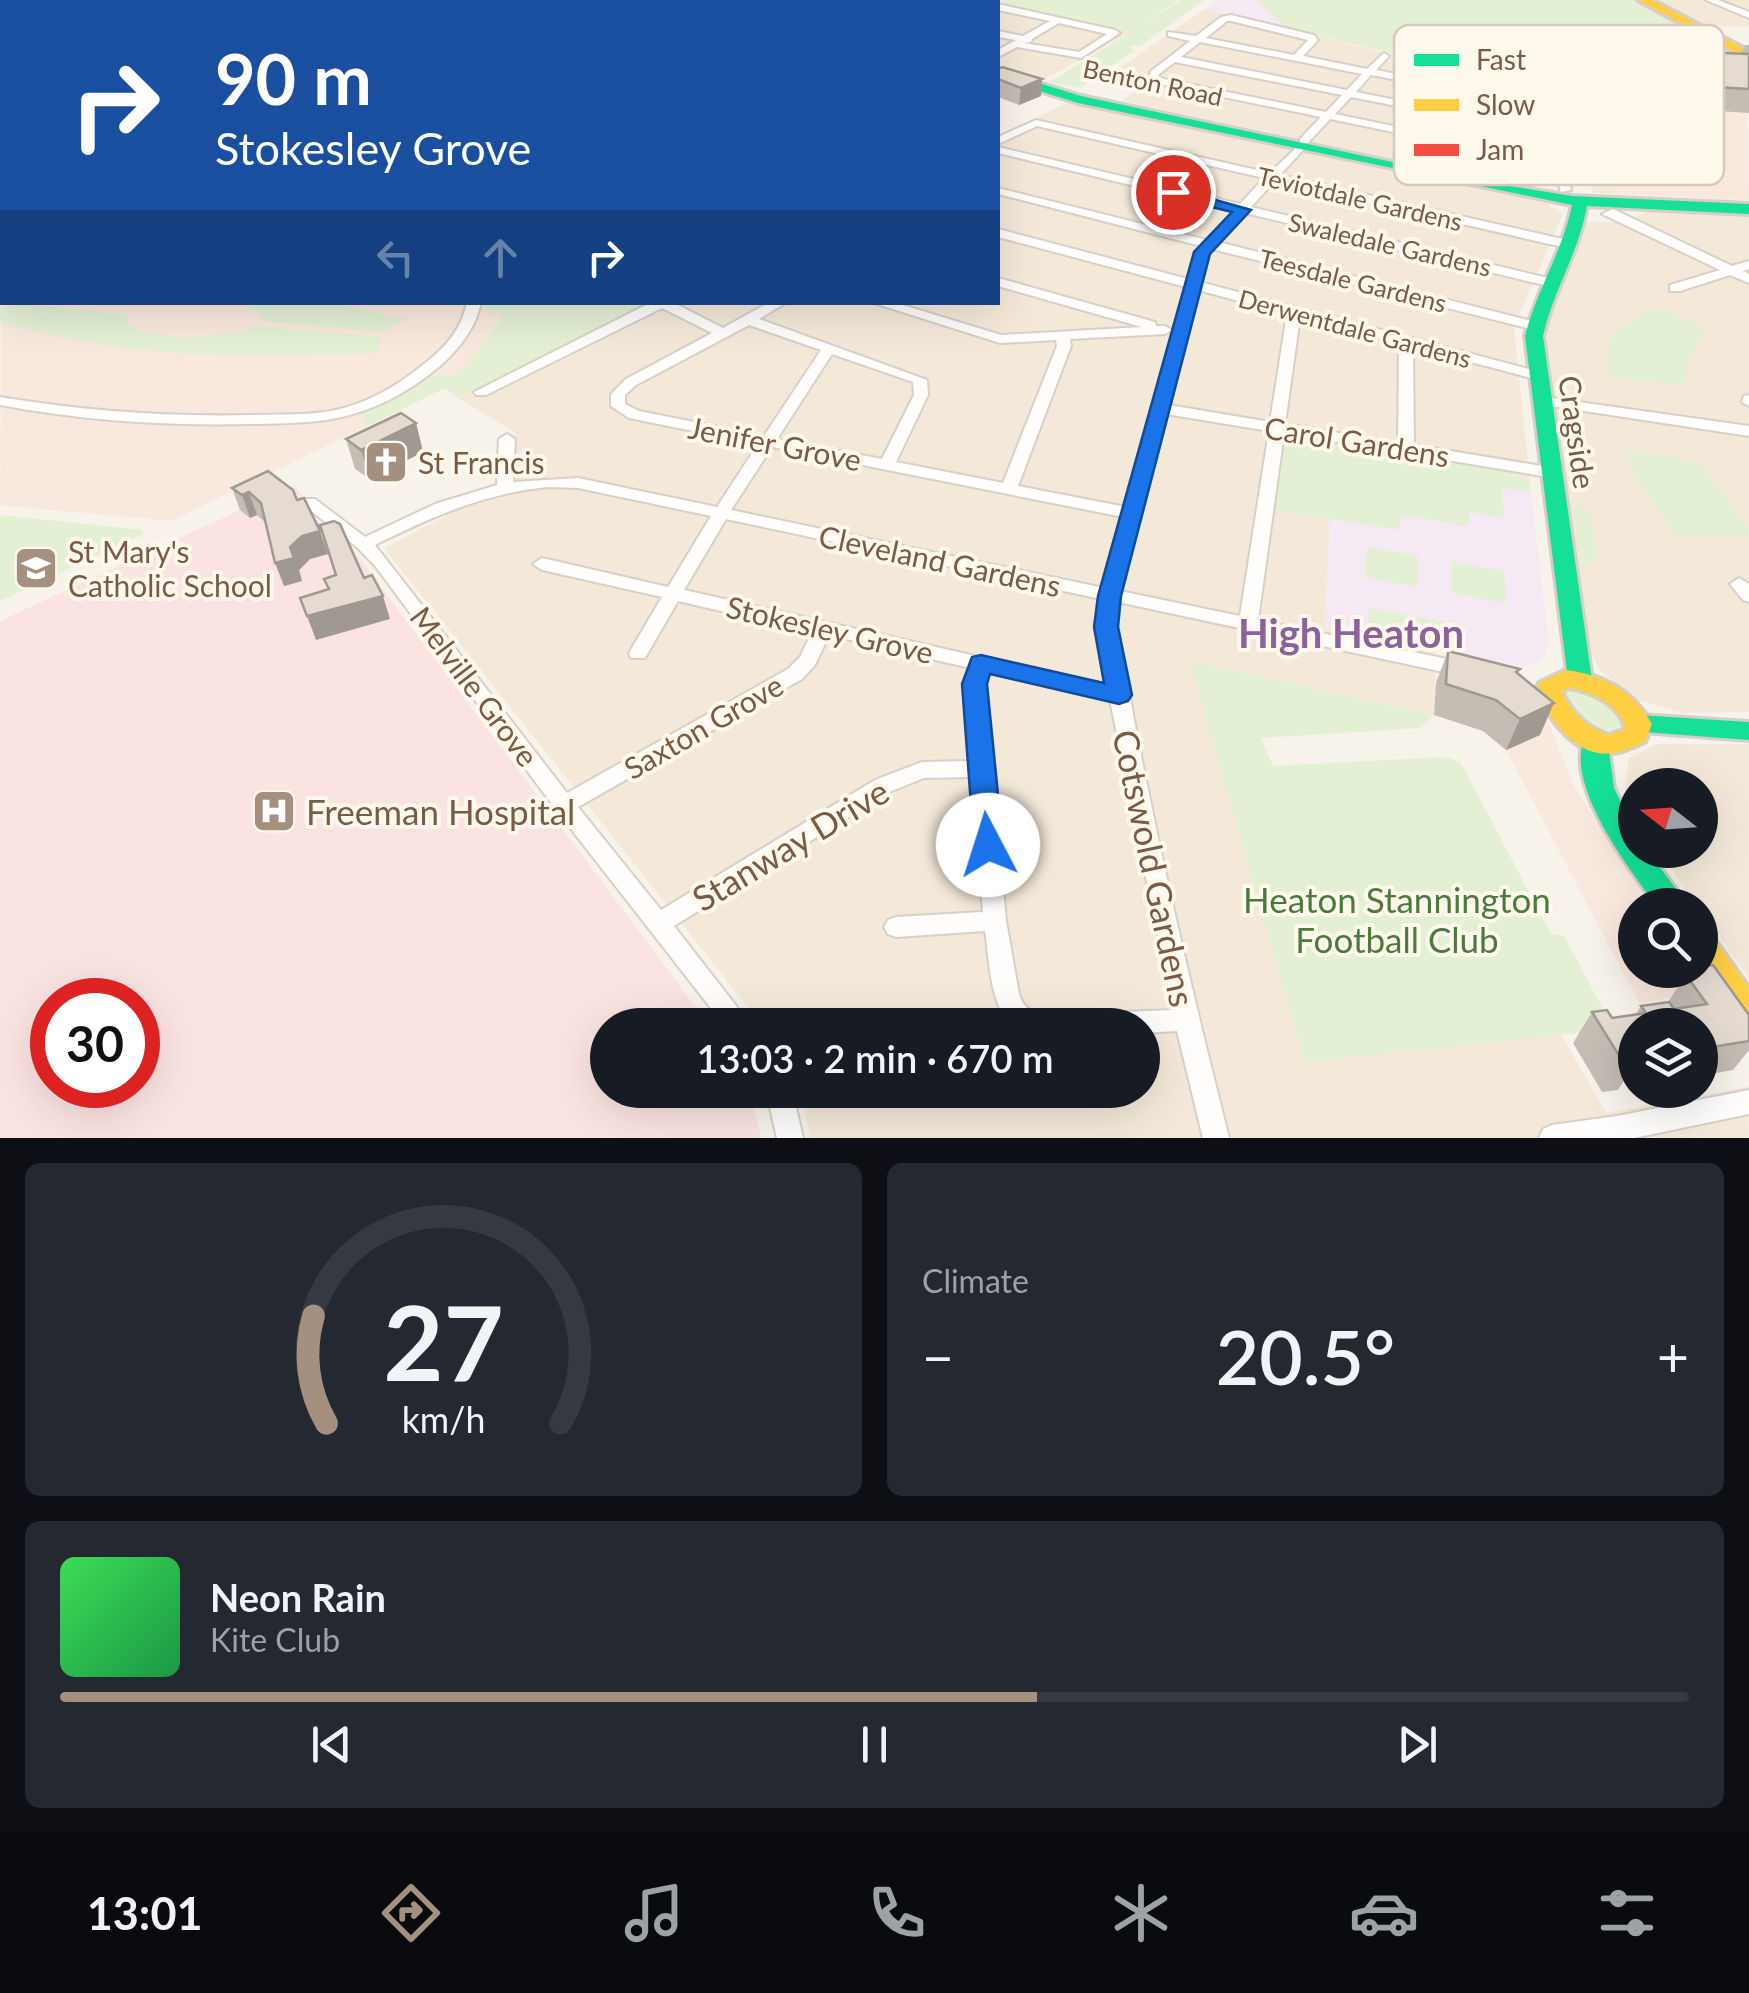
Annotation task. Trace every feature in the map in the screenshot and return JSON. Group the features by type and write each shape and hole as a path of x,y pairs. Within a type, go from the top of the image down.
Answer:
{"street":[{"path":"1644,0 1691,25"},
{"path":"1710,0 1748,15"},
{"path":"1000,8 1115,33 1081,55 1000,35"},
{"path":"1297,57 1313,40 1311,37 1224,19 1153,74 1155,80 1394,129"},
{"path":"1000,53 1057,21"},
{"path":"1171,34 1394,77"},
{"path":"1724,43 1749,56"},
{"path":"1209,244 1384,56"},
{"path":"1172,58 1394,103"},
{"name":"Benton Road","path":"1000,72 1078,98 1394,162"},
{"name":"Teviotdale Gardens","path":"1000,141 1036,123 1567,244"},
{"name":"Swaledale Gardens","path":"1000,150 1548,282"},
{"name":"Benton Road","path":"1515,185 1572,196 1749,207"},
{"path":"1567,185 1572,196"},
{"name":"Teesdale Gardens","path":"1000,192 1534,326"},
{"name":"Cragside","path":"1572,196 1567,244 1548,282 1534,326 1580,680"},
{"path":"1608,214 1749,279"},
{"name":"Derwentdale Gardens","path":"1000,234 1539,376"},
{"name":"Cotswold Gardens","path":"1209,244 1202,252 1194,286 1172,332 1160,408 1109,596 1106,627 1187,1020 1216,1138"},
{"path":"1675,288 1749,265"},
{"path":"1000,283 1172,332"},
{"path":"0,401 74,413 175,420 282,418 352,410 422,374 446,353 473,314 474,305"},
{"path":"481,392 659,305"},
{"path":"667,305 723,333"},
{"name":"Jenifer Grove","path":"776,305 631,382 620,390 616,402 634,415 1131,513"},
{"path":"888,305 1000,339 1172,332"},
{"path":"1248,624 1294,312"},
{"path":"748,320 920,380 922,395 887,464"},
{"path":"1009,489 1064,346 1062,337"},
{"path":"1406,341 1406,449"},
{"path":"638,653 720,513 829,348"},
{"path":"1543,401 1749,431"},
{"name":"Carol Gardens","path":"1160,408 1554,473"},
{"path":"506,486 507,439"},
{"name":"Cleveland Gardens","path":"364,544 446,503 506,486 578,483 1480,672"},
{"name":"Melville Grove","path":"309,503 364,544 726,1008"},
{"name":"Stokesley Grove","path":"542,564 1119,695"},
{"name":"Saxton Grove","path":"564,805 794,674 808,660 823,628"},
{"path":"981,664 975,684 995,921 1012,1008"},
{"path":"1566,679 1611,690 1625,702 1639,724 1628,742 1595,742 1570,726 1542,687 1566,679"},
{"path":"1639,724 1749,731"},
{"path":"1595,742 1591,763 1604,803 1662,888"},
{"name":"Stanway Drive","path":"660,923 882,786 922,770 982,769"},
{"path":"896,927 995,921"},
{"path":"1718,969 1749,1014"},
{"path":"1160,1021 1187,1020"},
{"path":"1552,1138 1619,1134 1749,1102"},
{"path":"783,1108 790,1138"}],"shaded area":[{"path":"1219,0 1256,0 1288,29 1205,9"},
{"path":"1649,0 1749,0 1749,26 1696,25"},
{"path":"1000,5 1132,32 1043,80 1000,66"},
{"path":"1205,9 1394,54 1394,159 1123,101 1134,91 1099,82"},
{"path":"1746,61 1749,200 1619,194 1613,185 1724,185 1724,62"},
{"path":"1070,101 1394,169 1394,185 1473,185 1540,199 1563,214 1514,326 1530,482 1495,466 1330,519 1325,628 1436,650 1434,715 1191,661 1305,1062 1561,1034 1606,1113 1633,1108 1718,1108 1718,1092 1747,1087 1749,1138 810,1138 804,1108 1160,1108 1160,1008 749,1008 384,548 457,510 501,497 511,474 517,434 458,398 650,305 1000,305 1000,135"},
{"path":"1591,185 1613,185 1619,194 1593,193"},
{"path":"1646,207 1749,213 1749,712 1683,713 1637,700 1600,670 1589,649 1546,330 1586,222 1622,222 1642,214"},
{"path":"2,305 595,305 445,388 172,521 0,505"},
{"path":"1530,482 1548,639 1545,657 1532,665 1517,666 1325,628 1330,519 1272,509"},
{"name":"Freeman Hospital","path":"294,485 307,501 298,506 352,548 696,1008 590,1008 590,1108 754,1108 761,1138 0,1138 0,621"},
{"path":"1436,677 1491,689 1524,702 1547,720 1574,786 1618,856 1618,868 1626,868 1638,888 1618,888 1618,963 1506,750 1483,731 1434,715"},
{"path":"1657,744 1749,744 1749,979 1718,935 1718,888 1685,888 1671,868 1718,868 1718,768 1628,768 1629,758"},
{"path":"1631,988 1704,991 1639,1003"}],"green space":[{"path":"1003,0 1178,0 1141,26 1181,0 1204,0 1139,47 1133,45 1130,48 1135,50 1080,88 1049,82 1132,32 1000,4"},
{"path":"1256,0 1635,0 1680,25 1394,25 1394,53 1288,29"},
{"path":"1724,49 1746,61 1724,62"},
{"path":"7,305 31,305 126,314 129,324 145,332 186,338 235,333 256,326 378,337 382,341 375,353 186,353 46,334 0,321 0,309"},
{"path":"242,305 344,305 405,319 383,332 262,321 257,311"},
{"path":"483,305 649,305 458,398 445,388 370,425 360,413 439,373 453,376 475,355 503,314 486,313"},
{"path":"1655,307 1706,328 1689,358 1683,385 1608,376 1611,335"},
{"path":"1281,431 1495,466 1530,482 1531,492 1502,488 1504,518 1469,512 1469,526 1401,515 1400,530 1272,509"},
{"path":"1628,450 1698,462 1749,528 1749,535 1675,535 1631,470"},
{"path":"1571,498 1591,514 1597,557 1582,568"},
{"name":"St Mary's Catholic School","path":"0,515 143,530 143,534 0,601"},
{"path":"1367,547 1418,556 1417,587 1365,577"},
{"path":"1452,562 1504,571 1506,603 1452,593"},
{"path":"1369,608 1443,622 1443,645 1368,630"},
{"name":"Heaton Stannington Football Club","path":"1190,661 1434,715 1420,728 1261,738 1273,766 1447,757 1461,763 1551,934 1564,936 1614,1029 1305,1062"},
{"path":"1569,687 1595,694 1611,704 1623,727 1604,730 1578,719 1561,695"}],"building":[{"path":"1724,53 1749,54 1749,89 1724,88"},
{"path":"1000,68 1042,79 1021,88 1000,80"},
{"path":"401,413 416,423 361,450 346,439"},
{"path":"268,471 293,490 297,500 304,498 320,531 302,536 290,547 294,558 275,563 261,503 249,492 242,495 232,488"},
{"path":"334,521 340,524 364,578 372,575 383,596 307,616 300,598 329,589 324,579 336,575 320,525"},
{"path":"1448,651 1520,669 1516,672 1554,703 1520,719 1496,700 1446,684"},
{"path":"1718,972 1749,1015 1749,1041 1718,1046 1718,1008 1681,1008 1707,1004 1695,988 1718,988"},
{"path":"1669,1002 1673,1008 1641,1006"},
{"path":"1607,1010 1612,1018 1618,1017 1618,1054 1592,1012"}],"traffic: fast":[{"path":"1000,75 1078,99 1394,166"},
{"path":"1482,185 1572,201 1749,209"},
{"path":"1580,201 1572,236 1544,301 1534,336 1580,680"},
{"path":"1639,724 1749,731"},
{"path":"1595,742 1596,766 1608,809 1660,888"}],"traffic: slow":[{"path":"1644,0 1691,25"},
{"path":"1724,43 1749,56"},
{"path":"1566,679 1589,683 1617,698 1639,724 1636,735 1610,745 1579,732 1564,718 1548,689 1566,679"},
{"path":"1718,969 1749,1013"}],"place":[{"name":"St Francis","path":"386,462"},
{"name":"St Mary's Catholic School","path":"36,568"},
{"name":"Freeman Hospital","path":"274,811"}],"district":[{"name":"High Heaton","path":"1351,633"}],"route":[{"path":"988,845 975,684 981,664 1119,695 1106,627 1109,596 1202,252 1243,210 1173,192"}]}
